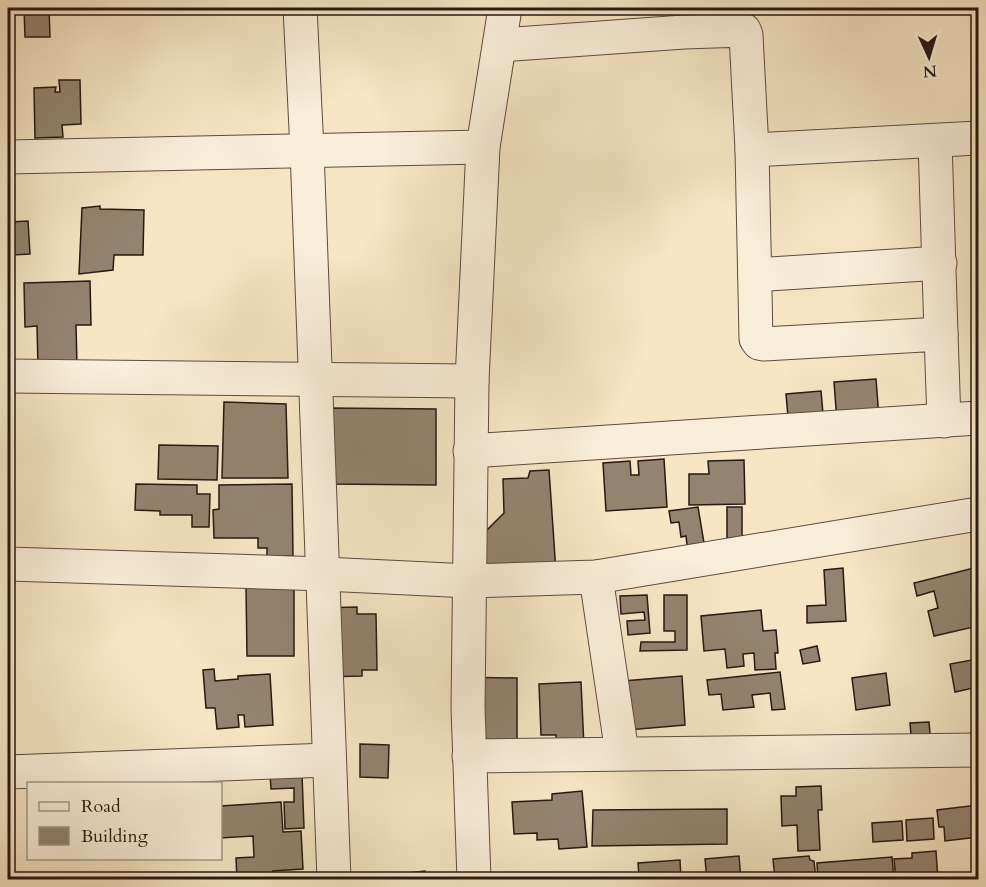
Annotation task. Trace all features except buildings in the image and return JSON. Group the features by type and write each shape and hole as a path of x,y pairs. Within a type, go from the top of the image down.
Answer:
{"street":[{"path":"300,8 324,573 334,879"},
{"path":"474,879 469,756 472,381 483,147 506,8"},
{"path":"500,45 684,20 743,30 745,32 752,150 756,339 759,343 941,334"},
{"path":"752,150 978,138"},
{"path":"935,141 944,421"},
{"path":"8,157 483,147"},
{"path":"755,275 940,264"},
{"path":"8,376 472,381"},
{"path":"470,451 978,418"},
{"path":"8,564 324,573 470,581 596,577 978,514"},
{"path":"596,577 622,753"},
{"path":"469,756 978,750"},
{"path":"8,772 330,760"}]}
